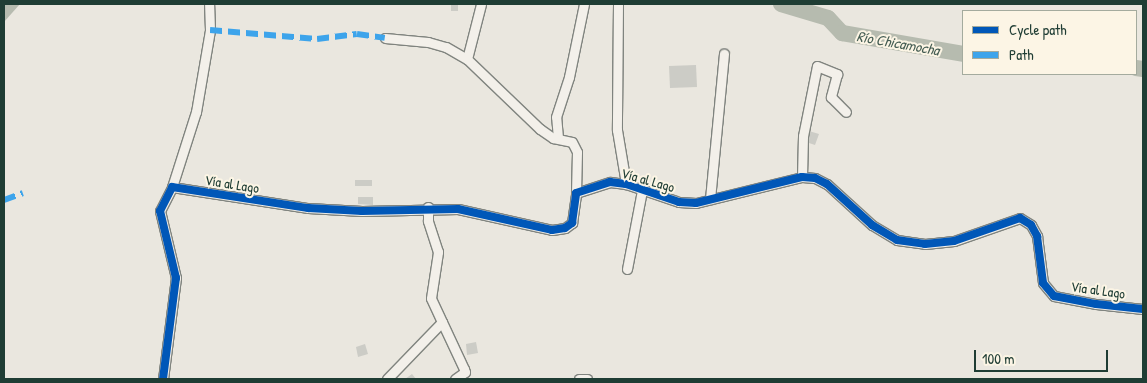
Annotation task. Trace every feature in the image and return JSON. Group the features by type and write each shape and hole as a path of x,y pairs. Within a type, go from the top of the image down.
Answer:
{"street":[{"path":"163,379 176,278 160,211 172,187 196,112 210,30 209,4"},
{"path":"467,59 481,4"},
{"path":"558,138 556,117 569,77 584,4"},
{"path":"618,4 617,130 626,184"},
{"path":"386,38 428,42 467,59 540,129 558,138 569,140 575,146 576,193"},
{"path":"710,199 724,54"},
{"path":"802,177 803,136 816,66 837,74 831,98 846,112"},
{"name":"Vía al Lago","path":"172,187 308,208 362,211 428,207 458,209 552,230 565,228 572,223 576,193 610,182 626,184 679,202 710,199 802,177 815,178 827,184 872,225 897,240 925,244 954,241 1020,218 1032,225 1037,236 1043,283 1054,296 1096,304 1143,309"},
{"path":"627,269 642,190"},
{"path":"428,207 428,221 438,252 431,298 466,376 455,379"},
{"path":"387,379 442,322"},
{"path":"579,379 587,379"}],"shaded area":[{"path":"4,4 20,4 4,22"}],"building":[{"path":"451,4 458,4 458,11 451,11"},
{"path":"696,65 697,87 670,88 669,66"},
{"path":"809,131 819,134 815,145 806,142"},
{"path":"355,180 372,180 372,186 355,186"},
{"path":"358,197 373,197 373,205 358,204"},
{"path":"476,342 478,353 467,355 466,344"},
{"path":"365,344 368,354 358,357 356,347"},
{"path":"412,374 416,379 405,379"}],"waterway":[{"name":"Río Chicamocha","path":"781,4 828,18 842,33 962,54"},
{"name":"Río Chicamocha","path":"1137,68 1143,69"}],"marked path":[{"path":"210,30 317,39 357,34 385,38"},
{"path":"4,200 23,193"}],"cycle path":[{"path":"163,379 176,278 160,211 172,187 308,208 362,211 458,209 552,230 565,228 572,223 576,193 610,182 626,184 679,202 696,203 802,177 815,178 827,184 872,225 897,240 925,244 954,241 1020,218 1031,225 1037,236 1043,283 1054,296 1096,304 1143,309"}]}
